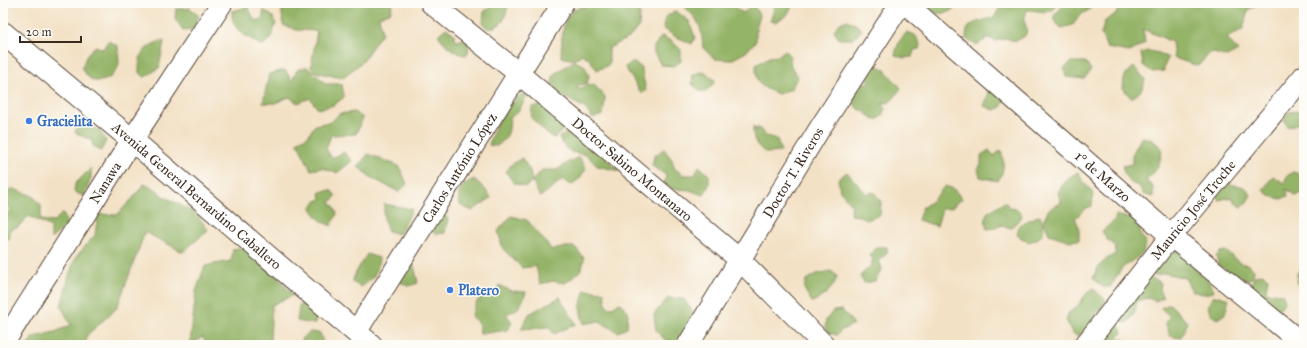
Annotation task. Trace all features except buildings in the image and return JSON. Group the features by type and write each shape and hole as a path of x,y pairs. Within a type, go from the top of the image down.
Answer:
{"main road":[{"name":"Avenida General Bernardino Caballero","path":"3,33 132,140 364,339"}],"street":[{"name":"Nanawa","path":"3,344 132,140 222,3"},
{"name":"Doctor Sabino Montanaro","path":"431,3 518,73 740,260 824,345"},
{"name":"Carlos António López","path":"364,339 518,73 563,3"},
{"name":"Doctor T. Riveros","path":"688,345 820,128 902,3"},
{"name":"1° de Marzo","path":"905,3 1171,236 1304,345"},
{"name":"Mauricio José Troche","path":"1085,345 1171,236 1304,76"}],"green space":[{"path":"281,3 393,3 390,13 379,16 382,33 361,63 342,78 315,72 311,67 317,31 296,30 283,25"},
{"path":"494,3 506,3 508,6 503,21 489,29 483,24 484,12"},
{"path":"597,3 631,3 640,14 639,26 630,37 609,48 609,65 597,70 590,60 582,54 574,60 561,57 563,30 568,17 578,8"},
{"path":"683,3 731,3 743,13 753,4 760,16 756,28 756,41 746,52 731,60 715,59 703,48 699,25"},
{"path":"776,3 794,3 787,15 776,22 770,21"},
{"path":"925,3 956,3 952,11 936,13 933,12"},
{"path":"1002,3 1056,4 1052,11 1046,12 1027,10 1024,20 1027,30 1025,36 1015,41 1005,38 996,41 986,37 985,40 976,45 966,39 968,29 971,25 980,21 982,23 983,20 994,18"},
{"path":"1065,3 1094,3 1089,10 1080,15 1073,25 1061,28 1054,21 1054,16"},
{"path":"1119,3 1257,3 1248,10 1243,29 1227,38 1238,51 1227,57 1211,52 1198,66 1174,58 1172,42 1143,29 1145,43 1130,52 1107,48 1101,34 1105,21 1117,13"},
{"path":"248,7 255,21 262,19 264,10 273,17 276,23 271,39 262,46 237,29 234,25 232,11"},
{"path":"190,8 199,16 193,29 183,30 175,19 176,9"},
{"path":"676,11 689,21 695,37 692,44 674,36 663,28 665,17"},
{"path":"847,20 862,30 853,39 839,39 834,30 840,23"},
{"path":"446,28 454,34 456,41 466,39 469,47 467,55 454,51 441,39 438,35"},
{"path":"907,32 915,35 920,44 919,49 914,50 912,57 904,58 895,55 899,42"},
{"path":"662,36 673,42 681,50 681,61 674,66 661,65 652,49"},
{"path":"108,41 118,46 118,68 115,73 106,79 96,81 86,75 82,68 84,61 93,48 96,46 103,49"},
{"path":"160,41 164,41 159,68 145,77 139,73 141,56 145,49"},
{"path":"785,50 790,57 791,67 798,76 791,89 778,94 760,84 757,77 756,65 769,57 778,56"},
{"path":"1149,51 1159,53 1168,58 1164,71 1152,72 1143,65 1141,53"},
{"path":"574,61 584,65 589,76 587,84 577,85 577,89 593,84 604,95 603,115 592,118 585,108 560,95 551,86 554,74"},
{"path":"633,62 641,67 646,91 641,93 625,67"},
{"path":"1072,62 1086,62 1091,70 1084,79 1066,77 1064,68"},
{"path":"874,65 883,68 901,88 894,98 888,103 882,102 885,108 882,116 877,120 857,108 853,102 856,93 864,82 870,85 867,78"},
{"path":"307,67 326,84 342,84 344,97 334,105 318,109 310,98 298,103 289,97 275,103 263,103 269,74 285,70 292,81 297,70"},
{"path":"1134,67 1145,79 1141,91 1131,98 1123,88 1123,84 1126,73"},
{"path":"700,72 706,73 716,81 705,92 700,91 692,84 693,75"},
{"path":"987,87 1005,99 1001,107 994,110 984,106 988,96"},
{"path":"521,94 527,95 520,109 510,118 509,131 506,137 497,146 489,145 494,130 501,117"},
{"path":"545,105 563,117 562,131 554,138 547,134 531,118 532,107"},
{"path":"1299,111 1304,113 1304,121 1288,127 1283,119 1288,112"},
{"path":"354,112 363,118 356,134 331,135 326,149 332,158 344,152 352,161 337,173 322,168 311,170 297,142 308,136 315,125 331,122 339,114"},
{"path":"89,118 93,128 100,131 106,141 101,151 93,146 91,139 75,132 80,119"},
{"path":"753,126 754,131 755,127 757,131 758,127 766,136 777,139 781,152 766,153 759,147 754,139"},
{"path":"576,130 620,171 597,166 587,155 571,152 562,144 559,137"},
{"path":"1143,137 1152,140 1162,148 1158,166 1153,174 1146,180 1153,187 1153,197 1143,194 1139,186 1129,182 1122,166 1132,164 1132,155"},
{"path":"664,149 672,160 675,169 684,175 695,175 699,166 709,175 709,185 704,195 689,190 674,189 664,184 666,175 652,166 654,156"},
{"path":"989,150 994,156 1001,150 1003,166 1002,173 998,181 980,177 978,169 981,164 981,155"},
{"path":"368,154 399,166 407,184 399,192 372,178 358,167"},
{"path":"579,157 586,169 579,179 571,185 563,179 540,197 532,181 542,170 557,170"},
{"path":"522,158 530,171 532,181 526,187 514,183 506,172 512,164"},
{"path":"91,168 91,178 84,196 74,192 75,184"},
{"path":"847,172 867,194 874,192 881,202 880,215 866,220 860,216 850,215 852,206 840,191 838,179"},
{"path":"1078,172 1085,184 1093,192 1092,206 1087,208 1075,218 1079,227 1079,240 1070,241 1049,234 1043,220 1049,209 1061,203 1058,193 1065,180"},
{"path":"1293,172 1300,174 1304,180 1304,192 1296,196 1286,189 1288,196 1281,199 1270,196 1263,190 1273,176 1284,183 1287,176"},
{"path":"474,179 485,189 491,198 472,211 460,205 459,192 465,184"},
{"path":"1220,182 1245,187 1251,195 1242,207 1235,203 1232,197 1219,200 1214,191"},
{"path":"144,184 157,190 161,195 190,210 199,217 208,230 183,252 145,232 117,308 87,335 85,345 28,345 33,337 55,332 71,325 61,306 70,272 76,257 95,235 98,214 117,215"},
{"path":"945,186 954,189 962,199 953,207 942,209 937,226 918,220 922,208 932,201"},
{"path":"11,188 33,196 41,205 41,220 53,222 63,213 67,225 51,239 51,227 29,216 18,227 11,229 9,239 3,238 3,218 10,210 3,198"},
{"path":"331,190 336,196 330,203 334,206 337,214 331,226 319,219 311,208 315,202 321,199 320,192"},
{"path":"1005,202 1010,207 1016,208 1022,215 1021,218 1011,228 1001,225 996,228 987,229 985,217 988,212"},
{"path":"384,204 412,209 399,234 388,231 384,220"},
{"path":"441,214 448,218 445,233 435,234 427,226"},
{"path":"1040,215 1043,225 1043,233 1041,236 1028,242 1017,235 1019,225"},
{"path":"1116,215 1136,220 1140,227 1141,236 1146,241 1143,253 1122,268 1110,287 1103,287 1093,278 1101,264 1115,254 1116,247 1107,240 1102,231 1115,220"},
{"path":"511,216 527,220 552,250 575,247 584,258 582,267 578,273 565,283 553,281 540,284 536,266 522,268 503,249 498,231"},
{"path":"250,246 293,295 272,305 270,339 272,345 206,345 203,337 190,345 196,291 205,266 231,261 233,249"},
{"path":"878,247 887,247 887,253 879,260 882,269 875,281 864,283 860,276 871,266 873,259 869,255"},
{"path":"1181,249 1207,268 1209,283 1213,287 1214,292 1202,294 1192,291 1185,278 1165,273 1158,275 1144,274 1152,255"},
{"path":"1226,251 1240,263 1249,265 1254,270 1253,277 1248,280 1244,279 1219,266 1216,256 1220,252"},
{"path":"367,254 379,258 376,272 369,281 361,287 352,282"},
{"path":"412,257 418,283 409,286 400,282"},
{"path":"1304,269 1304,289 1296,283 1297,273"},
{"path":"831,271 837,276 834,284 824,295 812,302 804,289 806,280 817,274"},
{"path":"1262,274 1268,278 1266,291 1268,293 1283,294 1285,301 1280,308 1275,309 1269,304 1267,299 1258,299 1251,293 1251,284 1255,276"},
{"path":"1148,276 1161,283 1160,291 1163,298 1155,301 1148,298 1137,301 1134,314 1127,323 1116,320"},
{"path":"499,285 511,291 526,292 523,301 514,310 506,314 512,322 508,330 480,334 478,322 471,317 476,303 486,291 496,294"},
{"path":"1093,289 1106,300 1102,309 1096,313 1092,328 1078,336 1072,333 1066,320 1068,313 1076,308 1088,292"},
{"path":"585,290 604,292 606,304 610,308 620,303 628,311 627,328 618,332 599,321 584,324 581,315 581,307"},
{"path":"1219,296 1229,299 1225,314 1217,319 1210,314 1208,306 1212,297"},
{"path":"560,297 576,324 554,334 549,327 521,329 529,314"},
{"path":"311,298 320,312 314,324 297,321 299,306"},
{"path":"668,298 684,299 694,314 694,334 680,344 665,340 656,330 654,314"},
{"path":"1170,304 1187,322 1180,338 1170,336 1165,321 1170,317 1161,308"},
{"path":"842,310 854,324 842,330 837,335 829,333 825,328 826,320 833,311"},
{"path":"1115,321 1120,327 1122,333 1117,338 1130,342 1134,345 1103,345 1101,338"},
{"path":"310,332 320,333 324,345 303,345 301,339"}],"place":[{"name":"Gracielita","path":"29,121"},
{"name":"Platero","path":"450,290"}]}
